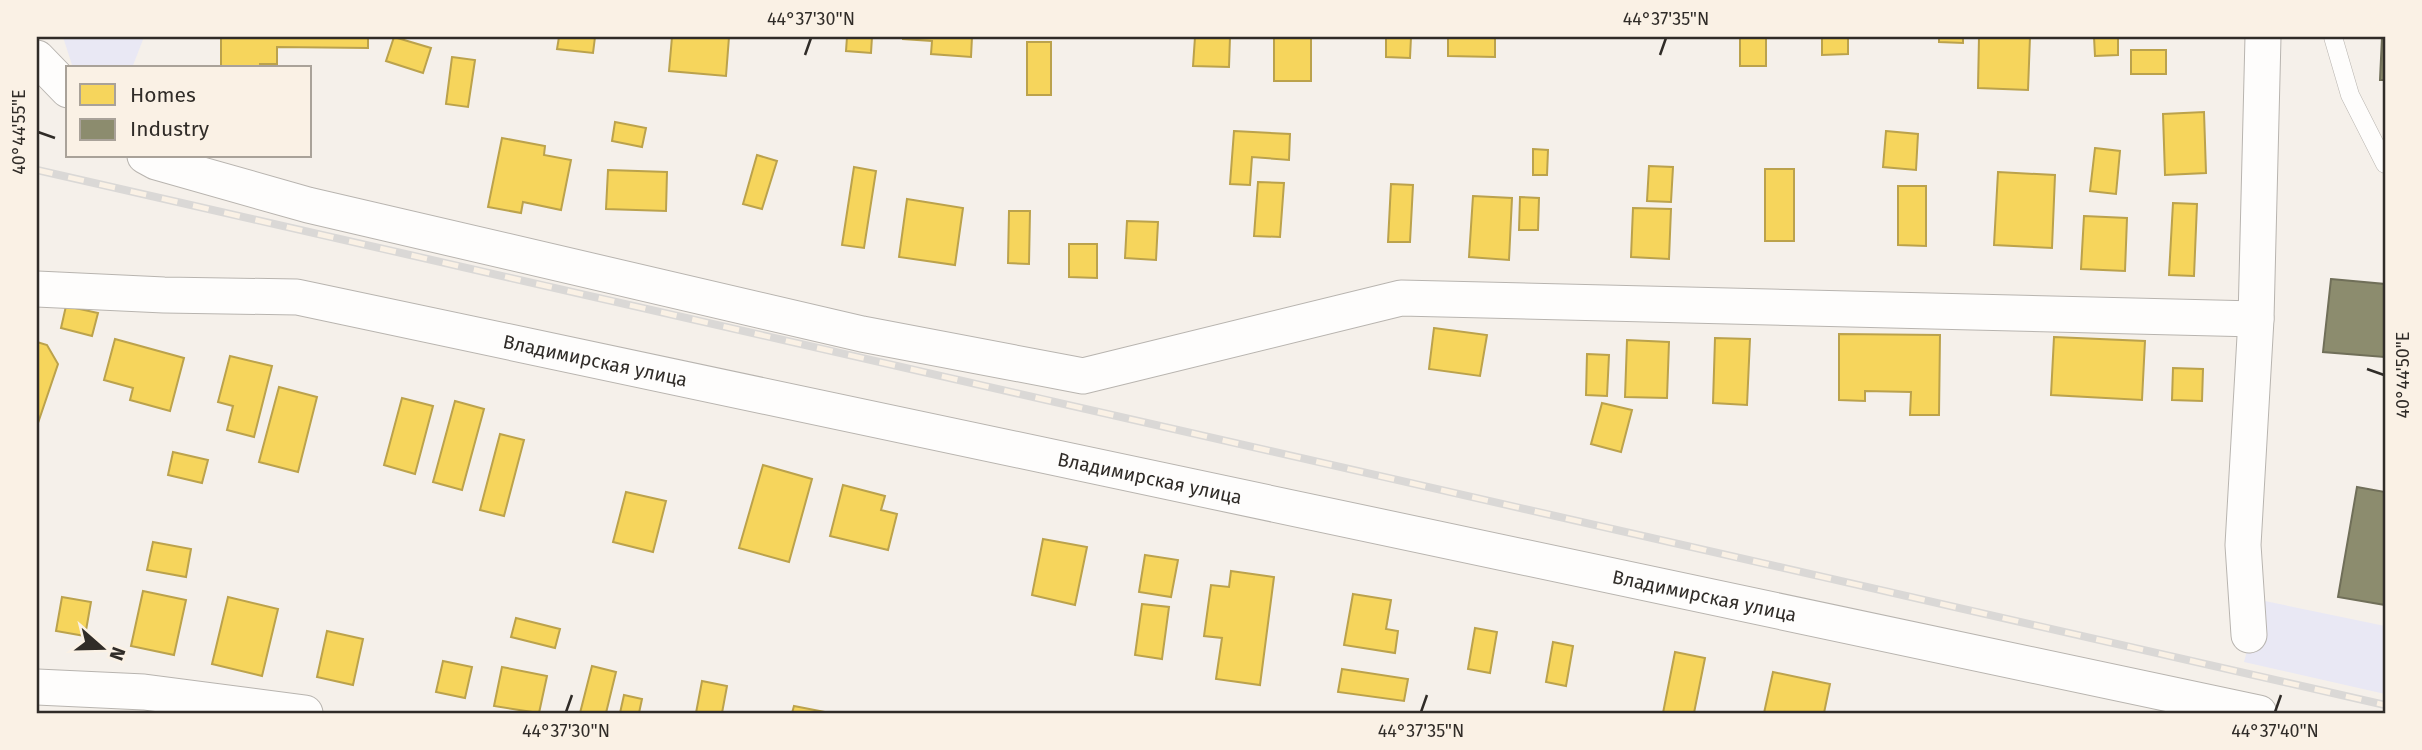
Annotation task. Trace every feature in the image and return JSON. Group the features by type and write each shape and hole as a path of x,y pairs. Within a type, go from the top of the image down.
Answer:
{"street":[{"path":"2249,635 2243,545 2256,319 2263,37"},
{"path":"37,58 66,88"},
{"path":"149,158 309,205 862,334 1083,376 1401,298 2256,319"},
{"name":"Владимирская улица","path":"37,289 297,297 2259,713"},
{"path":"37,687 144,692 305,713"}],"lane":[{"path":"2333,37 2350,94 2379,139 2385,164"}],"shaded area":[{"path":"63,37 144,37 133,66 72,66"},
{"path":"2260,600 2385,626 2385,694 2244,662"}],"building: Homes":[{"path":"221,37 368,37 368,48 277,47 277,64 221,66"},
{"path":"394,37 431,48 423,73 386,61"},
{"path":"559,37 595,37 593,53 557,49"},
{"path":"672,37 729,37 726,76 669,71"},
{"path":"847,37 872,37 871,53 846,51"},
{"path":"903,37 972,37 971,57 931,54 932,41"},
{"path":"1195,37 1230,37 1229,67 1193,66"},
{"path":"1274,37 1311,37 1311,81 1274,81"},
{"path":"1386,37 1411,37 1410,58 1386,57"},
{"path":"1448,37 1495,37 1495,57 1448,56"},
{"path":"1740,37 1766,37 1766,66 1740,66"},
{"path":"1822,37 1848,37 1848,54 1822,55"},
{"path":"1939,37 1963,37 1963,43 1939,42"},
{"path":"1979,37 2030,37 2028,90 1978,88"},
{"path":"2094,37 2118,37 2118,55 2095,56"},
{"path":"1027,42 1051,42 1051,95 1027,95"},
{"path":"2131,50 2166,50 2166,74 2131,74"},
{"path":"452,57 475,60 468,107 446,104"},
{"path":"2204,112 2206,173 2165,175 2163,114"},
{"path":"615,122 646,128 642,147 612,141"},
{"path":"1234,131 1290,134 1289,160 1252,157 1250,185 1230,184"},
{"path":"1886,131 1918,134 1916,170 1883,167"},
{"path":"502,138 545,146 544,155 571,160 561,210 523,202 521,213 488,207"},
{"path":"2095,148 2120,151 2116,194 2090,191"},
{"path":"1533,149 1548,150 1547,175 1533,175"},
{"path":"757,155 777,161 762,209 743,204"},
{"path":"1649,166 1673,167 1671,202 1647,201"},
{"path":"854,167 876,171 864,248 842,245"},
{"path":"1765,169 1794,169 1794,241 1765,241"},
{"path":"608,170 667,172 666,211 606,209"},
{"path":"1998,172 2055,175 2052,248 1994,245"},
{"path":"1258,182 1284,183 1280,237 1254,236"},
{"path":"1391,184 1413,185 1410,242 1388,242"},
{"path":"1898,186 1926,186 1926,246 1898,245"},
{"path":"1473,196 1512,198 1509,260 1469,257"},
{"path":"1520,197 1539,198 1538,230 1519,230"},
{"path":"907,199 963,208 955,265 899,257"},
{"path":"2173,203 2197,204 2194,276 2169,275"},
{"path":"1633,208 1671,209 1669,259 1631,257"},
{"path":"1009,211 1030,211 1029,264 1008,263"},
{"path":"2084,216 2127,218 2125,271 2081,269"},
{"path":"1127,221 1158,222 1156,260 1125,258"},
{"path":"1069,244 1097,244 1097,278 1069,277"},
{"path":"66,306 98,313 92,336 61,328"},
{"path":"1434,328 1487,335 1480,376 1429,369"},
{"path":"1839,334 1940,335 1939,415 1910,415 1911,392 1865,391 1865,401 1839,400"},
{"path":"2054,337 2145,341 2142,400 2051,395"},
{"path":"1715,338 1750,339 1747,405 1713,403"},
{"path":"115,339 184,358 170,411 130,400 133,388 104,380"},
{"path":"1627,340 1669,342 1667,398 1625,397"},
{"path":"37,342 47,345 58,364 37,426"},
{"path":"1587,354 1609,355 1607,396 1586,395"},
{"path":"230,356 272,366 254,437 227,430 233,406 218,402"},
{"path":"2173,368 2203,369 2202,401 2172,400"},
{"path":"279,387 317,397 298,472 259,462"},
{"path":"402,398 433,406 415,474 384,465"},
{"path":"455,401 484,409 462,490 433,482"},
{"path":"1602,403 1632,410 1621,452 1591,444"},
{"path":"500,434 524,440 504,516 480,510"},
{"path":"173,452 208,460 202,483 168,475"},
{"path":"763,465 812,479 789,562 739,548"},
{"path":"843,485 885,496 881,510 897,514 888,550 830,536"},
{"path":"626,492 666,501 653,552 613,542"},
{"path":"1043,539 1087,547 1075,605 1032,595"},
{"path":"153,542 191,549 186,577 147,570"},
{"path":"1145,555 1178,560 1171,597 1139,592"},
{"path":"1231,571 1274,577 1260,685 1216,679 1222,638 1204,636 1211,585 1229,587"},
{"path":"143,591 186,600 174,655 131,646"},
{"path":"1353,594 1391,600 1386,629 1398,631 1395,653 1344,645"},
{"path":"62,597 91,602 85,636 56,631"},
{"path":"228,597 278,609 262,676 212,664"},
{"path":"1142,604 1169,607 1162,659 1135,655"},
{"path":"516,618 560,629 555,648 511,637"},
{"path":"1475,628 1497,632 1490,673 1468,669"},
{"path":"327,631 363,639 353,685 317,677"},
{"path":"1553,642 1573,646 1566,686 1546,682"},
{"path":"1675,652 1705,658 1694,713 1663,713"},
{"path":"443,661 472,667 465,698 436,692"},
{"path":"592,666 616,672 606,713 580,713"},
{"path":"502,667 547,676 539,713 494,706"},
{"path":"1342,669 1408,679 1404,701 1338,692"},
{"path":"1773,672 1830,684 1824,713 1764,713"},
{"path":"702,681 727,686 722,713 696,713"},
{"path":"624,695 642,699 639,713 620,713"},
{"path":"794,706 830,713 792,713"}],"building: Industry":[{"path":"2382,37 2385,37 2385,80 2380,80"},
{"path":"2331,279 2385,284 2384,357 2323,352"},
{"path":"2357,487 2385,492 2385,605 2338,597"}],"railway":[{"path":"37,170 2385,705"}]}
